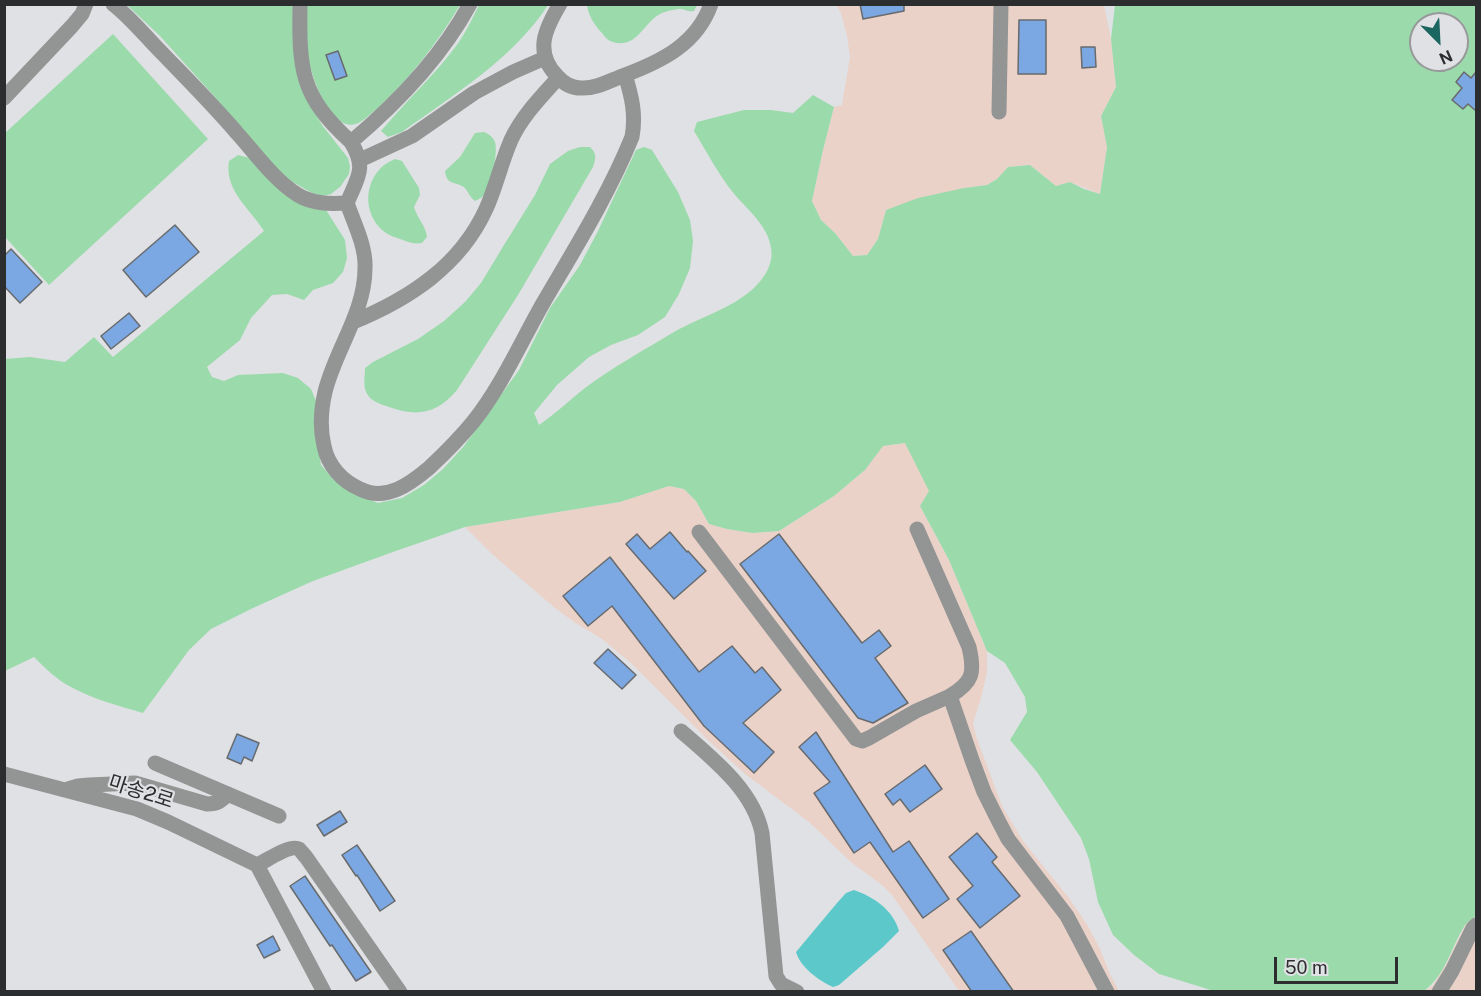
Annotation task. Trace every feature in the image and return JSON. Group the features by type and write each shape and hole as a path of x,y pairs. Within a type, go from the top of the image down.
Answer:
{"street":[{"path":"4,98 72,26 82,14 86,4"},
{"path":"113,4 219,111 288,187 299,196 313,201 328,204 346,203"},
{"path":"300,4 301,58 304,78 323,113 351,142 360,160 358,177 346,203 366,266 361,297 353,322 324,393 322,417 324,446 331,466 338,475 364,491 391,492 413,482 447,452 473,421 502,377 591,223 632,137 634,110 625,75"},
{"path":"351,142 372,124 426,67 447,41 470,4"},
{"path":"560,4 545,34 543,48 545,58 558,78 570,87 582,88 595,86 654,64 686,42 699,29 708,15 711,4"},
{"path":"999,112 1001,4"},
{"path":"360,160 412,136 474,93 545,58"},
{"path":"353,322 401,300 443,269 458,253 486,210 512,138 533,106 558,78"},
{"path":"699,532 856,739 862,741 962,689 972,673 972,659 963,631 917,529"},
{"path":"950,696 984,792 1008,839 1067,916 1107,992"},
{"path":"681,731 744,792 756,812 762,833 776,976 781,984 796,992"},
{"path":"155,763 279,816"},
{"name":"마송2로","path":"4,774 137,809 257,865"},
{"path":"65,790 78,786 135,783 207,804 221,802 228,794"},
{"path":"324,992 257,865 292,848 299,849 306,856 400,992"},
{"path":"1439,992 1476,925"}],"shaded area":[{"path":"836,5 1104,5 1111,39 1116,87 1101,116 1107,147 1100,194 1070,182 1056,186 1030,165 1008,167 997,179 987,185 964,188 886,210 878,239 867,255 853,256 835,233 821,220 812,201 834,107 842,105 850,57 841,13"},
{"path":"905,443 930,491 920,506 949,560 987,651 987,672 973,723 1002,806 1023,841 1069,898 1088,926 1119,991 959,991 892,895 882,885 852,863 809,822 745,774 632,664 602,639 555,608 492,554 465,527 620,502 669,486 684,489 696,501 709,524 752,533 779,531 834,496 865,470 883,446"},
{"path":"1476,916 1476,991 1424,992 1433,985 1445,966 1466,923"}],"green space":[{"path":"697,4 694,11 679,9 656,16 636,37 625,43 612,42 607,39 590,16 587,5"},
{"path":"127,5 293,5 307,99 322,125 348,158 349,174 340,187 331,194 322,196 291,181 268,160 160,36"},
{"path":"307,5 460,5 433,46 390,96 365,119 356,124 346,124 336,118 328,108 315,82 306,46"},
{"path":"479,5 548,5 518,42 481,75 402,132 388,137 381,131 450,54 465,33"},
{"path":"1115,5 1476,5 1476,916 1465,925 1443,969 1424,991 1214,991 1159,974 1113,935 1098,902 1089,859 1081,838 1037,772 1010,740 1027,712 1025,697 1005,663 987,651 949,560 920,506 929,491 905,443 883,446 865,470 834,496 779,531 752,533 709,524 696,501 684,489 669,486 620,502 465,527 390,553 313,581 211,629 189,650 143,713 97,699 71,687 34,657 5,671 5,359 30,357 65,362 94,337 113,357 264,231 239,199 230,181 229,161 238,155 250,158 282,192 310,208 326,210 345,240 347,258 343,272 333,283 313,290 304,300 287,294 272,295 251,318 240,340 207,367 212,377 224,381 238,375 283,373 298,378 311,389 316,401 321,465 333,479 355,494 378,503 402,498 424,485 443,469 464,446 519,370 550,308 580,265 636,150 644,147 652,150 678,192 690,220 693,241 690,268 679,294 665,317 638,335 611,345 589,357 557,385 534,413 539,425 585,388 618,366 674,332 745,295 765,275 772,254 765,230 733,193 719,172 694,131 697,122 744,110 793,113 813,95 834,107 812,201 821,220 835,233 853,256 867,255 878,239 886,210 918,198 987,185 997,179 1008,167 1030,165 1056,186 1070,182 1100,194 1107,147 1101,116 1116,87 1111,39"},
{"path":"113,34 208,139 49,285 5,237 5,133"},
{"path":"484,132 495,142 495,160 487,191 475,201 464,187 449,181 445,171 460,157 475,133"},
{"path":"590,147 594,152 593,167 518,295 457,390 434,409 418,412 399,410 370,398 365,386 365,368 418,339 444,321 465,302 481,283 535,195 550,164 568,151"},
{"path":"395,159 402,161 419,188 420,195 414,207 427,237 422,243 410,243 387,233 382,230 370,212 368,201 372,181 385,164"}],"water":[{"path":"854,890 882,905 896,923 899,931 839,985 833,987 811,973 798,958 796,952 846,893"}],"building":[{"path":"860,4 904,4 904,11 863,19"},
{"path":"1019,20 1046,20 1046,74 1018,74"},
{"path":"1081,47 1095,47 1096,67 1082,68"},
{"path":"338,51 347,76 335,80 326,55"},
{"path":"1464,72 1471,78 1476,72 1476,111 1468,104 1463,109 1452,100 1462,88 1456,82"},
{"path":"175,225 199,252 146,297 123,270"},
{"path":"11,249 42,282 20,303 4,286 4,256"},
{"path":"129,313 140,326 111,349 101,336"},
{"path":"670,532 706,571 674,599 626,544 637,534 650,549"},
{"path":"779,534 862,643 879,630 891,646 875,658 908,703 873,723 858,718 740,564"},
{"path":"610,557 699,672 732,646 755,673 762,667 781,690 743,723 774,752 754,773 704,726 612,606 588,626 563,596"},
{"path":"608,649 636,675 622,689 594,663"},
{"path":"816,732 893,852 909,841 949,899 923,918 870,842 854,853 814,793 830,782 799,747"},
{"path":"237,734 259,743 252,761 244,757 241,764 227,758"},
{"path":"925,765 942,789 910,812 900,799 893,805 885,794"},
{"path":"340,811 347,822 324,836 317,825"},
{"path":"977,833 997,857 992,862 1020,896 980,928 957,899 973,886 949,857"},
{"path":"357,845 395,901 380,911 342,855"},
{"path":"305,876 371,972 356,981 290,886"},
{"path":"971,931 1014,992 972,992 943,950"},
{"path":"273,936 280,950 264,958 257,945"}]}
